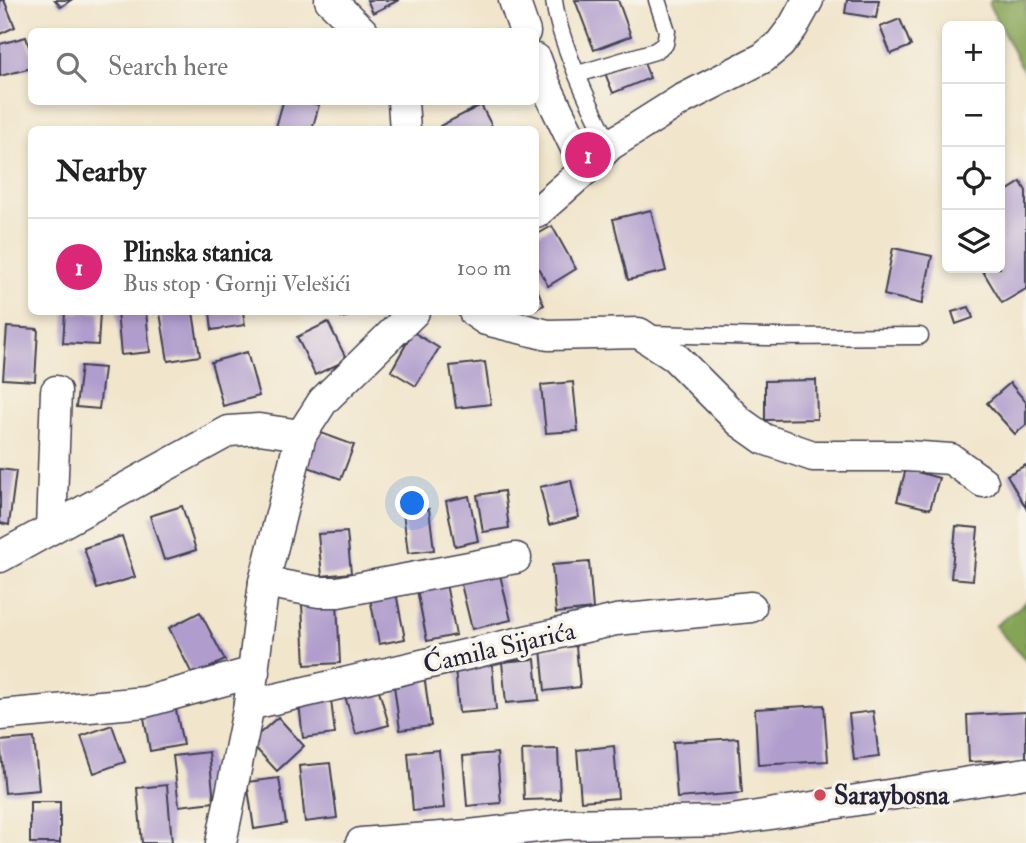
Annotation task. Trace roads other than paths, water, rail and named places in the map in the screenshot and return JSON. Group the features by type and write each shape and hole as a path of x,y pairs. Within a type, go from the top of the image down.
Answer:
{"street":[{"path":"330,0 359,28"},
{"path":"514,0 524,28"},
{"path":"539,211 610,145 681,100 763,58 780,44 808,0"},
{"path":"539,67 586,169"},
{"path":"402,105 404,126"},
{"path":"221,843 249,705 264,582 301,435 323,401 411,315"},
{"path":"478,315 486,320 548,335 639,333 675,357 740,422 764,439 813,456 951,458 983,482"},
{"path":"51,529 55,391"},
{"path":"0,557 229,431 258,429 301,435"},
{"path":"264,582 319,593 338,592 516,558"},
{"name":"Ćamila Sijarića","path":"249,705 616,621 751,607"},
{"path":"0,715 145,702 254,672"},
{"path":"362,843 564,824 726,821 1026,772"}],"lane":[{"path":"554,0 556,14 592,111 610,145"},
{"path":"578,74 654,51 664,44 667,31 657,0"},
{"path":"639,333 767,337 920,336"}],"place":[{"name":"Plinska stanica","path":"588,155"},
{"name":"Saraybosna","path":"820,795"}]}
